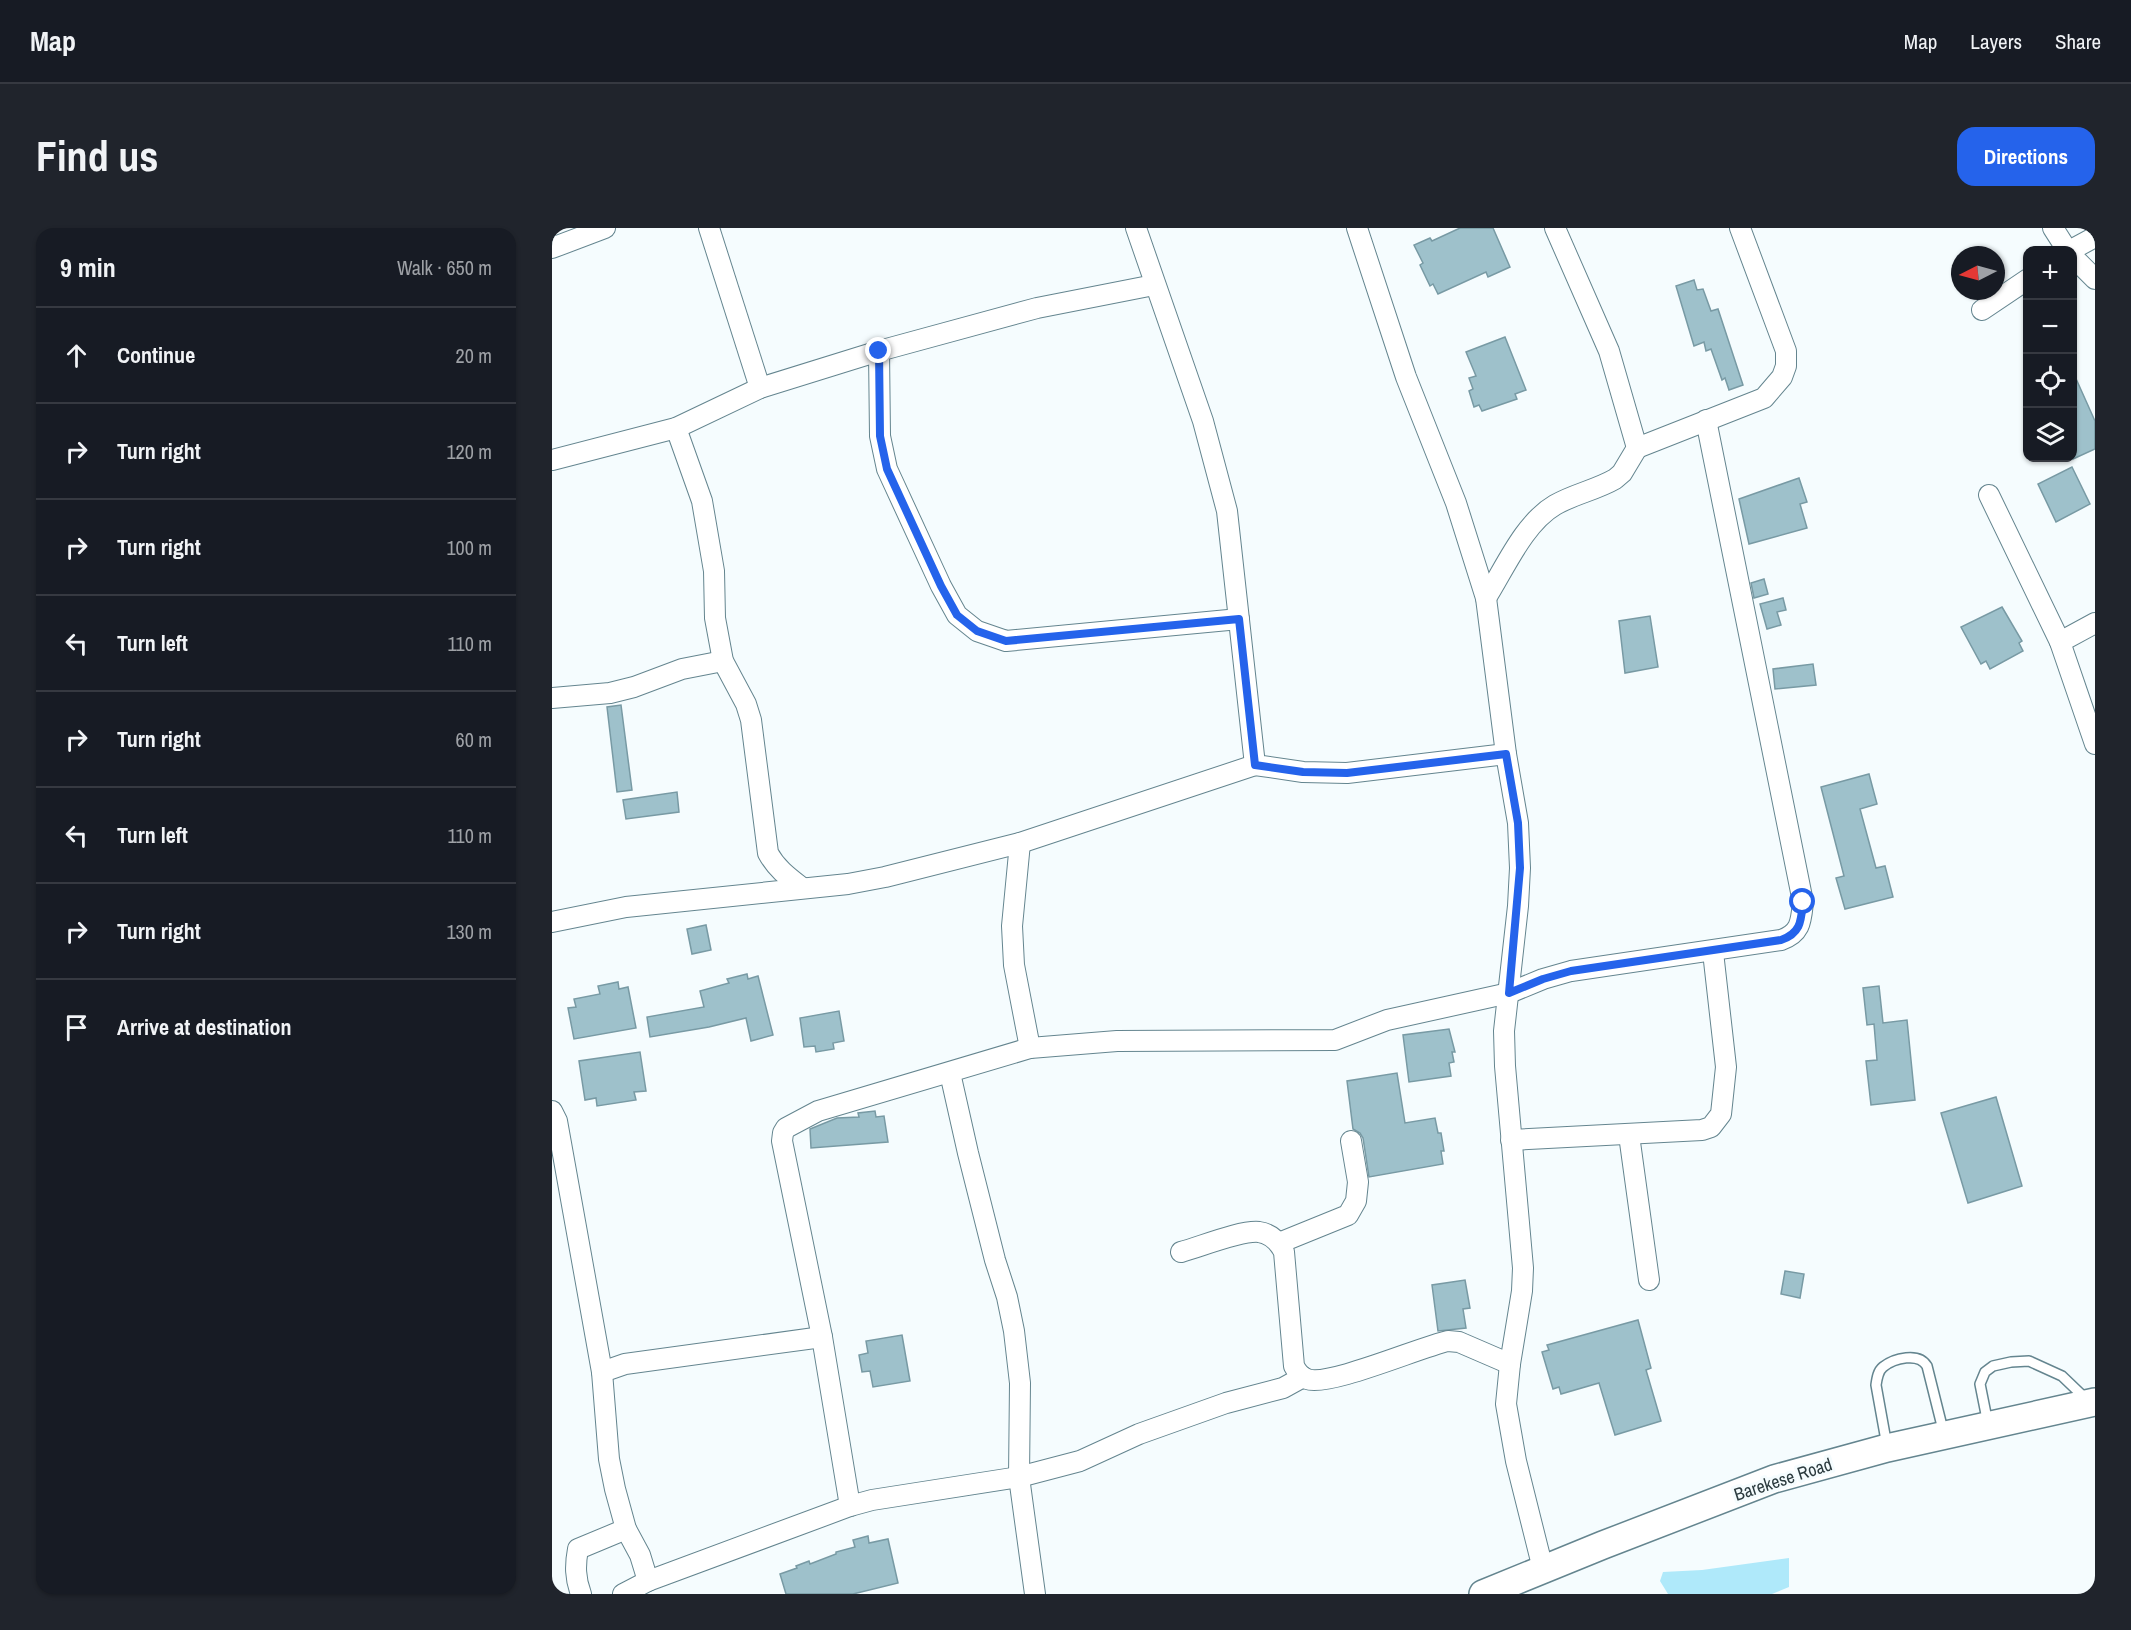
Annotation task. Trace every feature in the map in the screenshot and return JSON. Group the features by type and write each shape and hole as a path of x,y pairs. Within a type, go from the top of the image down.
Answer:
{"main road":[{"name":"Barekese Road","path":"1483,1594 1774,1479 1887,1448 2092,1402"}],"street":[{"path":"552,248 605,228"},
{"path":"709,228 760,388"},
{"path":"1136,228 1203,422 1227,511 1255,765"},
{"path":"1357,228 1406,378 1456,503 1486,598 1506,754 1518,823 1520,868 1504,1030 1523,1268 1522,1291 1506,1404 1510,1433 1543,1569"},
{"path":"1555,228 1609,351 1637,448"},
{"path":"1486,598 1530,527 1544,512 1558,503 1615,479 1622,473 1637,448 1764,398 1782,377 1786,366 1786,351 1740,228"},
{"path":"2053,228 2066,246"},
{"path":"2077,246 2095,237"},
{"path":"2077,260 2095,279"},
{"path":"1982,310 2023,282"},
{"path":"552,460 676,428 760,388 879,351 1037,308 1154,285"},
{"path":"879,351 880,436 887,469 941,586 957,615 977,631 1006,641 1239,619"},
{"path":"850,1506 822,1337 782,1141 783,1133 792,1123 818,1111 1030,1048 1117,1041 1335,1040 1387,1020 1509,993 1543,979 1571,971 1713,952 1791,937 1797,931 1802,917 1803,902 1706,420"},
{"path":"676,428 702,501 714,571 715,618 723,661 746,704 751,720 768,853 773,863 801,887"},
{"path":"1989,495 2060,642 2095,744"},
{"path":"2060,642 2095,623"},
{"path":"552,698 610,693 634,687 682,669 723,661"},
{"path":"552,922 626,907 801,887 848,884 885,877 1020,843 1255,765 1303,772 1347,773 1506,754"},
{"path":"1020,843 1012,926 1014,964 1030,1048"},
{"path":"1511,1140 1702,1130 1711,1126 1721,1113 1726,1067 1713,952"},
{"path":"950,1073 968,1154 1014,1331 1020,1383 1019,1477 1035,1594"},
{"path":"552,1111 556,1121 602,1372 609,1459 615,1489 626,1529 640,1555 648,1581"},
{"path":"1629,1135 1649,1280"},
{"path":"1279,1243 1348,1215 1356,1201 1358,1182 1351,1141"},
{"path":"1181,1252 1247,1233 1260,1232 1271,1236 1279,1243 1284,1252 1294,1366 1303,1377 1317,1381 1365,1369 1448,1341 1459,1342 1510,1364"},
{"path":"602,1372 625,1364 822,1337"},
{"path":"623,1594 648,1581 850,1506 881,1498 1019,1477 1080,1461 1139,1434 1226,1403 1283,1388 1303,1377"},
{"path":"581,1594 576,1573 578,1549 626,1529"}],"lane":[{"path":"1887,1448 1876,1384 1881,1368 1904,1359 1915,1357 1924,1360 1928,1366 1945,1436"},
{"path":"1988,1426 1980,1384 1985,1372 1993,1366 2030,1361 2062,1376 2092,1402"}],"shaded area":[{"path":"1789,1558 1789,1587 1772,1594 1668,1594 1660,1581 1663,1572 1702,1570"}],"building":[{"path":"1460,228 1493,228 1510,267 1488,277 1486,272 1438,294 1433,284 1430,286 1420,265 1423,263 1414,245 1430,238 1432,241"},
{"path":"1694,280 1697,290 1703,289 1711,311 1718,309 1743,385 1729,390 1725,378 1722,380 1711,349 1706,351 1704,342 1694,346 1676,286"},
{"path":"1505,337 1526,390 1515,394 1517,399 1482,411 1479,405 1474,407 1469,391 1473,389 1469,378 1476,376 1466,352"},
{"path":"2077,381 2095,421 2095,449 2077,457"},
{"path":"2072,467 2090,504 2056,522 2038,484"},
{"path":"1799,478 1807,502 1800,504 1807,528 1749,544 1739,499"},
{"path":"1764,579 1768,594 1754,598 1751,583"},
{"path":"1783,598 1786,610 1777,612 1781,625 1767,629 1760,604"},
{"path":"2002,607 2022,641 2019,643 2023,651 1990,669 1986,661 1981,664 1961,627"},
{"path":"1650,616 1658,667 1625,673 1619,621"},
{"path":"1813,664 1816,685 1775,689 1773,669"},
{"path":"621,705 632,790 617,792 607,707"},
{"path":"1869,774 1877,804 1860,809 1876,868 1885,866 1893,897 1845,909 1836,878 1844,876 1821,787"},
{"path":"677,792 679,812 626,819 623,800"},
{"path":"706,925 711,950 692,954 687,929"},
{"path":"747,974 748,979 758,976 773,1035 751,1041 746,1018 650,1037 647,1017 704,1007 700,991 729,983 727,979"},
{"path":"618,982 619,989 628,987 636,1028 574,1039 568,1008 576,1007 574,999 600,994 598,986"},
{"path":"1879,986 1883,1023 1907,1020 1915,1100 1871,1105 1866,1061 1877,1060 1874,1024 1867,1025 1863,988"},
{"path":"839,1011 844,1041 833,1043 834,1049 816,1052 815,1046 804,1047 800,1018"},
{"path":"1449,1029 1455,1052 1452,1052 1454,1062 1449,1063 1451,1076 1409,1082 1403,1035"},
{"path":"640,1052 646,1091 634,1092 636,1100 597,1106 596,1098 585,1100 579,1061"},
{"path":"1397,1073 1405,1123 1435,1118 1438,1133 1441,1133 1444,1151 1441,1151 1443,1164 1369,1177 1363,1138 1353,1129 1347,1081"},
{"path":"1996,1097 2022,1186 1968,1203 1941,1113"},
{"path":"875,1111 876,1117 884,1116 888,1142 811,1148 810,1129 837,1118 859,1117 858,1113"},
{"path":"1785,1271 1804,1274 1800,1298 1781,1294"},
{"path":"1465,1280 1470,1308 1463,1309 1466,1328 1438,1331 1432,1285"},
{"path":"1638,1320 1651,1368 1646,1370 1661,1421 1615,1435 1599,1383 1561,1394 1559,1387 1553,1389 1542,1352 1549,1350 1547,1345"},
{"path":"902,1335 910,1381 873,1387 870,1371 862,1372 859,1355 868,1353 866,1341"},
{"path":"868,1536 869,1543 888,1539 898,1583 853,1594 786,1594 780,1574 809,1561 810,1564 836,1554 836,1552 855,1547 853,1540"}],"route":[{"path":"879,351 880,436 887,469 941,586 957,615 977,631 1006,641 1239,619 1255,765 1303,772 1347,773 1506,754 1518,823 1520,868 1509,993 1543,979 1571,971 1713,952 1791,937 1797,931 1802,917 1803,902"}]}
